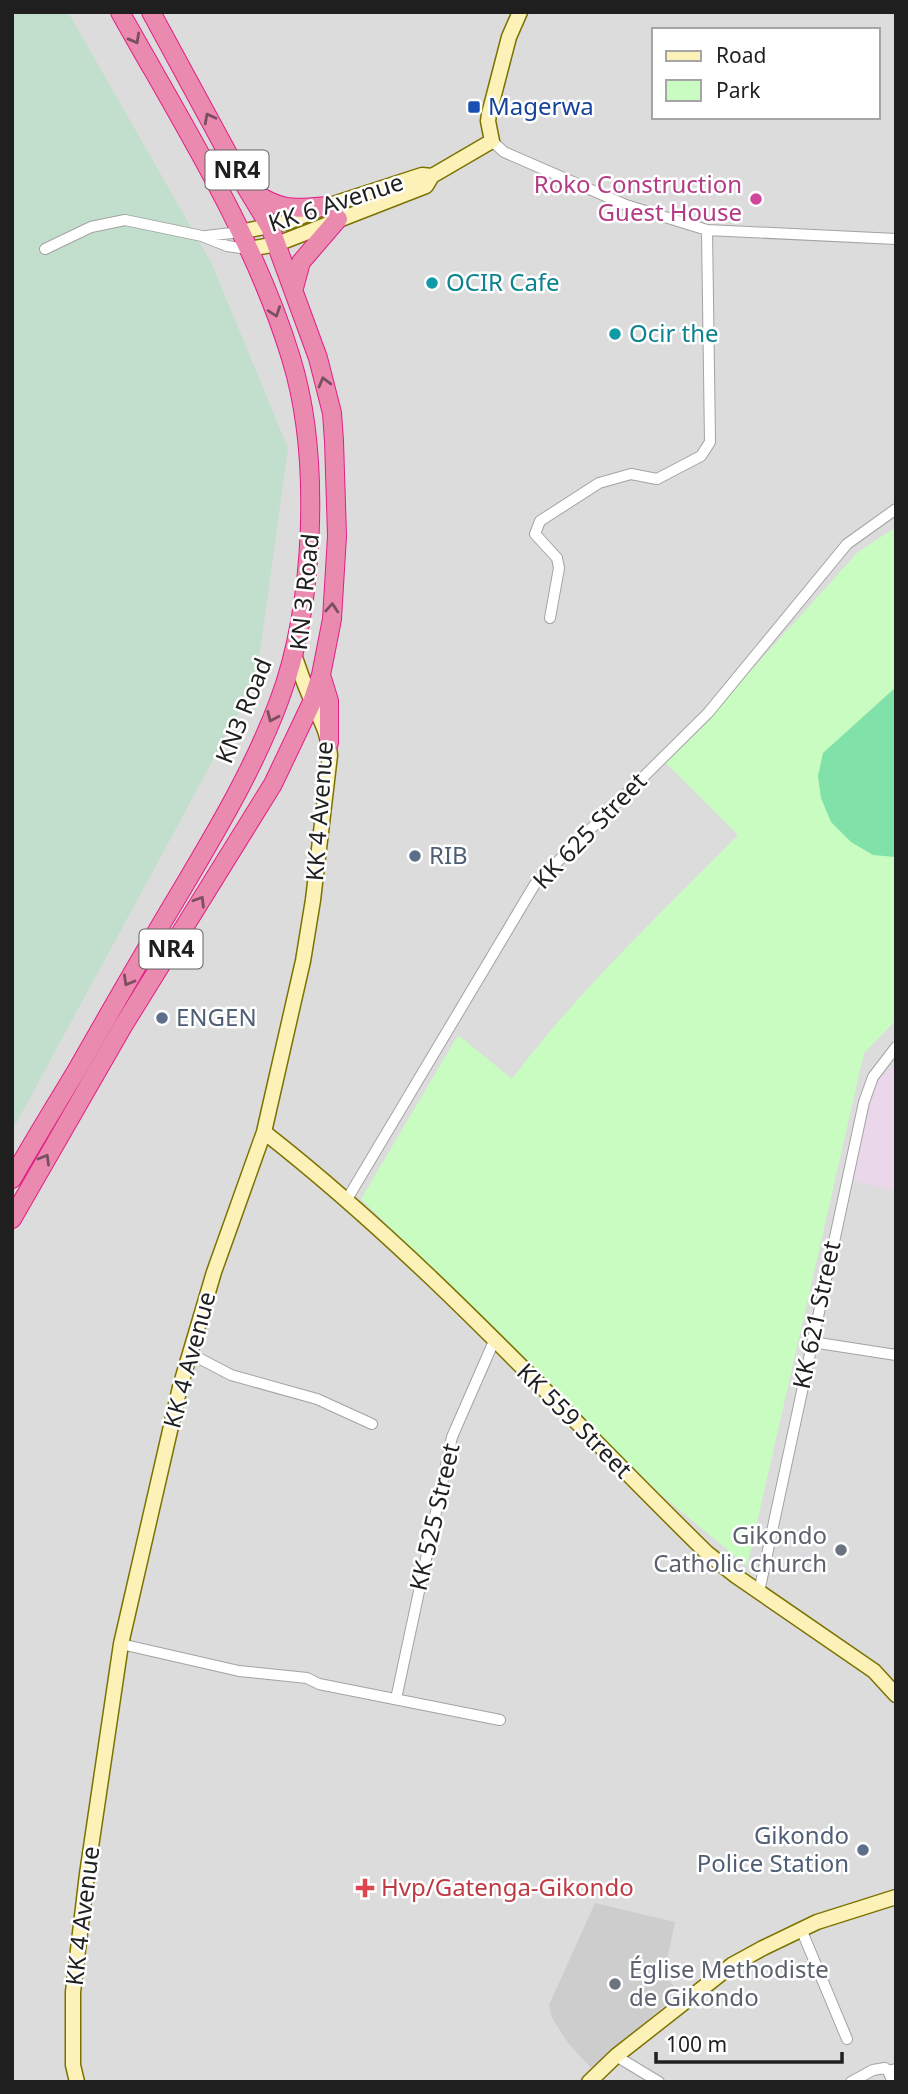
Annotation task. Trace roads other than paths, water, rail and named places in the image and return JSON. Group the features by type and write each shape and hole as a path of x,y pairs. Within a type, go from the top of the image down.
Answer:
{"highway":[{"name":"KN3 Road","path":"12,1179 208,845 247,773 280,700 306,587 310,519 309,457 305,416 292,360 269,293 249,249 120,12"},
{"name":"KN 3 Road","path":"12,1219 123,1026 273,784 312,702 321,675 332,619 336,550 334,427 318,358 270,227 151,12"},
{"path":"246,187 270,204 333,213 301,262 294,288"},
{"path":"321,675 329,701 328,736"},
{"path":"298,733 318,728 328,736"}],"main road":[{"path":"492,141 489,114 509,37 520,12"},
{"name":"KK 6 Avenue","path":"240,232 333,213 426,186 432,176 492,141"},
{"name":"KK 6 Avenue","path":"249,249 277,244 333,213"},
{"name":"KK 4 Avenue","path":"77,2082 73,2065 73,1992 87,1874 121,1644 180,1387 214,1272 264,1132 306,948 330,755 328,736 293,652"},
{"name":"KK 559 Street","path":"264,1132 394,1244 707,1553 874,1671 896,1695"},
{"path":"589,2082 616,2056 732,1965 801,1929 896,1897"}],"street":[{"path":"492,141 504,152 626,205 707,230 896,239"},
{"path":"45,249 91,227 125,220 249,249"},
{"path":"550,618 559,568 557,558 535,534 540,521 599,483 631,474 657,479 701,456 710,442 707,230"},
{"path":"202,236 240,232"},
{"name":"KK 625 Street","path":"346,1201 535,884 708,713 848,544 896,509"},
{"name":"KK 621 Street","path":"759,1592 864,1102 873,1077 896,1047"},
{"name":"KK 525 Street","path":"396,1699 452,1437 494,1341"},
{"path":"812,1342 896,1355"},
{"path":"191,1354 231,1375 317,1399 372,1423"},
{"path":"121,1644 239,1671 307,1678 319,1684 500,1720"},
{"path":"801,1929 847,2039"},
{"path":"616,2056 659,2082"},
{"path":"851,2082 873,2070 885,2068 892,2070 893,2082"}],"place":[{"name":"Magerwa","path":"474,107"},
{"name":"Roko Construction Guest House","path":"756,199"},
{"name":"OCIR Cafe","path":"432,283"},
{"name":"Ocir the","path":"615,334"},
{"name":"RIB","path":"415,856"},
{"name":"ENGEN","path":"162,1018"},
{"name":"Gikondo Catholic church","path":"841,1550"},
{"name":"Gikondo Police Station","path":"863,1850"},
{"name":"Hvp/Gatenga-Gikondo","path":"365,1888"},
{"name":"Église Methodiste de Gikondo","path":"615,1984"}]}
